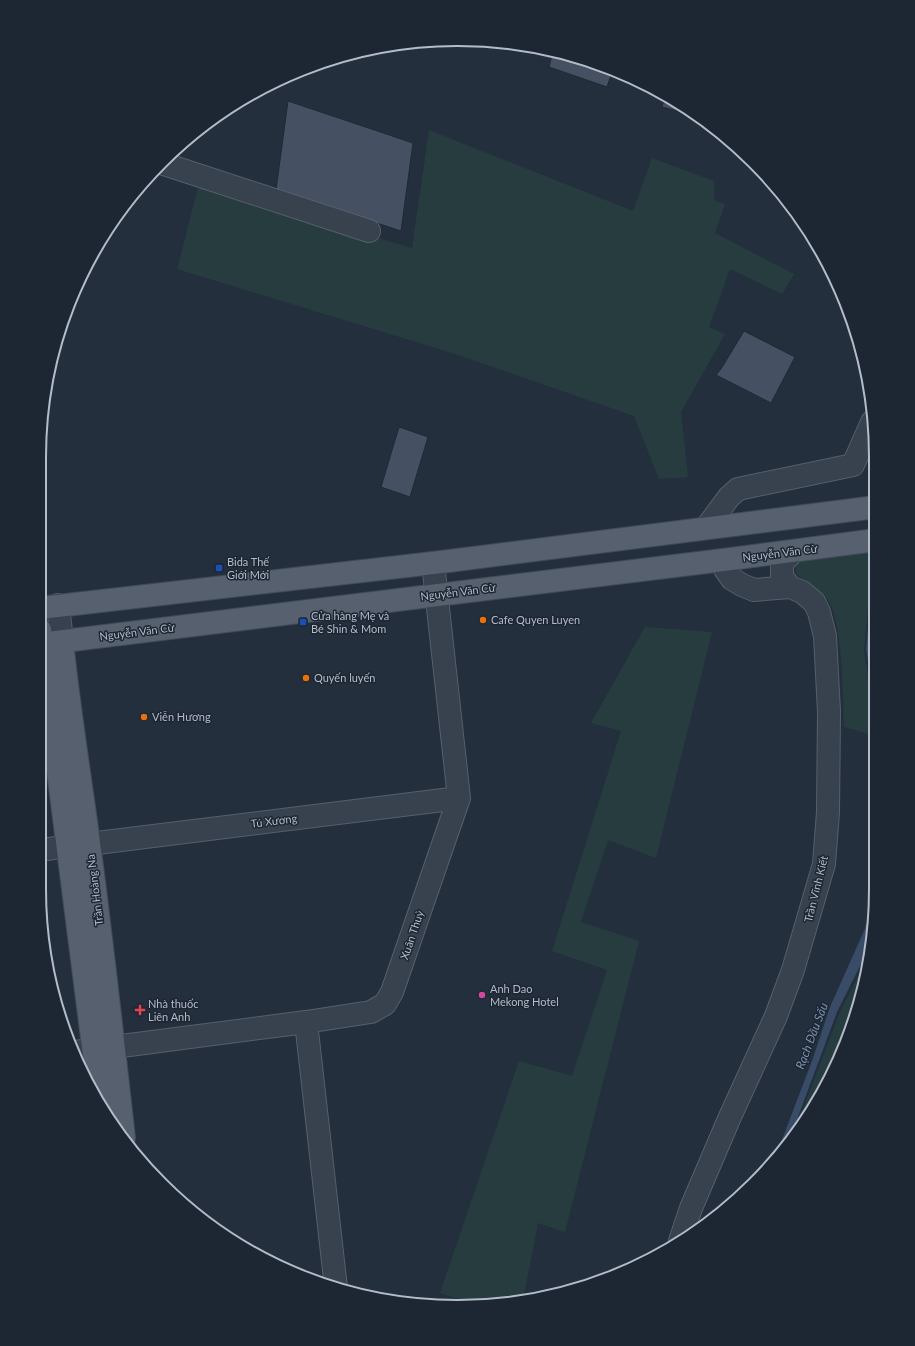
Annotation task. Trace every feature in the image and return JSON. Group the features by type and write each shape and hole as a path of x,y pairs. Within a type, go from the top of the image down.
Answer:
{"main road":[{"path":"49,606 433,563 869,508"},
{"name":"Nguyễn Văn Cừ","path":"46,640 437,595 869,541"},
{"name":"Trần Hoàng Na","path":"46,640 65,671 89,844 94,1049 119,1122"},
{"name":"Trần Hoàng Na","path":"46,640 67,846 99,1090"}],"street":[{"path":"169,165 369,231"},
{"path":"706,528 729,497 738,489 853,465 868,431"},
{"path":"790,588 782,577 782,563 794,551"},
{"name":"Trần Vĩnh Kiết","path":"683,1233 691,1208 726,1126 776,1016 793,970 824,864 828,812 829,712 825,636 819,612 814,602 802,592 790,588 754,590 742,585 732,579 725,569 723,560"},
{"name":"Xuân Thuỷ","path":"94,1049 306,1022 371,1012 385,1004 392,992 459,798 433,563"},
{"path":"46,640 49,606"},
{"name":"Tú Xương","path":"89,844 459,798"},
{"path":"46,849 67,846"},
{"path":"306,1022 335,1281"}],"green space":[{"path":"429,130 633,211 652,158 714,181 714,200 725,204 715,233 794,274 782,294 730,269 709,327 725,334 681,412 688,477 659,479 634,416 455,354 177,269 199,184 412,248"},
{"path":"869,552 869,596 864,651 869,681 869,734 844,727 841,660 836,623 827,599 795,573 796,566 802,560"},
{"path":"645,627 712,632 656,858 608,840 581,922 639,941 565,1232 538,1223 524,1294 484,1299 461,1300 440,1293 519,1061 572,1076 607,970 552,951 621,731 591,723"},
{"path":"861,971 855,995 838,1046 827,1071 800,1117 839,1014"}],"water":[{"path":"869,617 869,667 866,649"},
{"name":"Rạch Đầu Sấu","path":"868,917 862,962 837,1012 796,1123 781,1143 812,1061 830,1007 864,931"}],"building":[{"path":"551,57 611,76 607,87 549,67"},
{"path":"288,101 413,143 401,231 276,190"},
{"path":"664,101 681,112 662,107"},
{"path":"744,331 795,357 771,403 716,375"},
{"path":"399,427 428,437 410,497 381,487"}],"place":[{"name":"Bida Thế Giới Mới","path":"219,568"},
{"name":"Cafe Quyen Luyen","path":"483,620"},
{"name":"Cửa hàng Mẹ và Bé Shin & Mom","path":"303,622"},
{"name":"Quyến luyến","path":"306,678"},
{"name":"Viễn Hương","path":"144,717"},
{"name":"Anh Dao Mekong Hotel","path":"482,995"},
{"name":"Nhà thuốc Liên Anh","path":"140,1010"}]}
